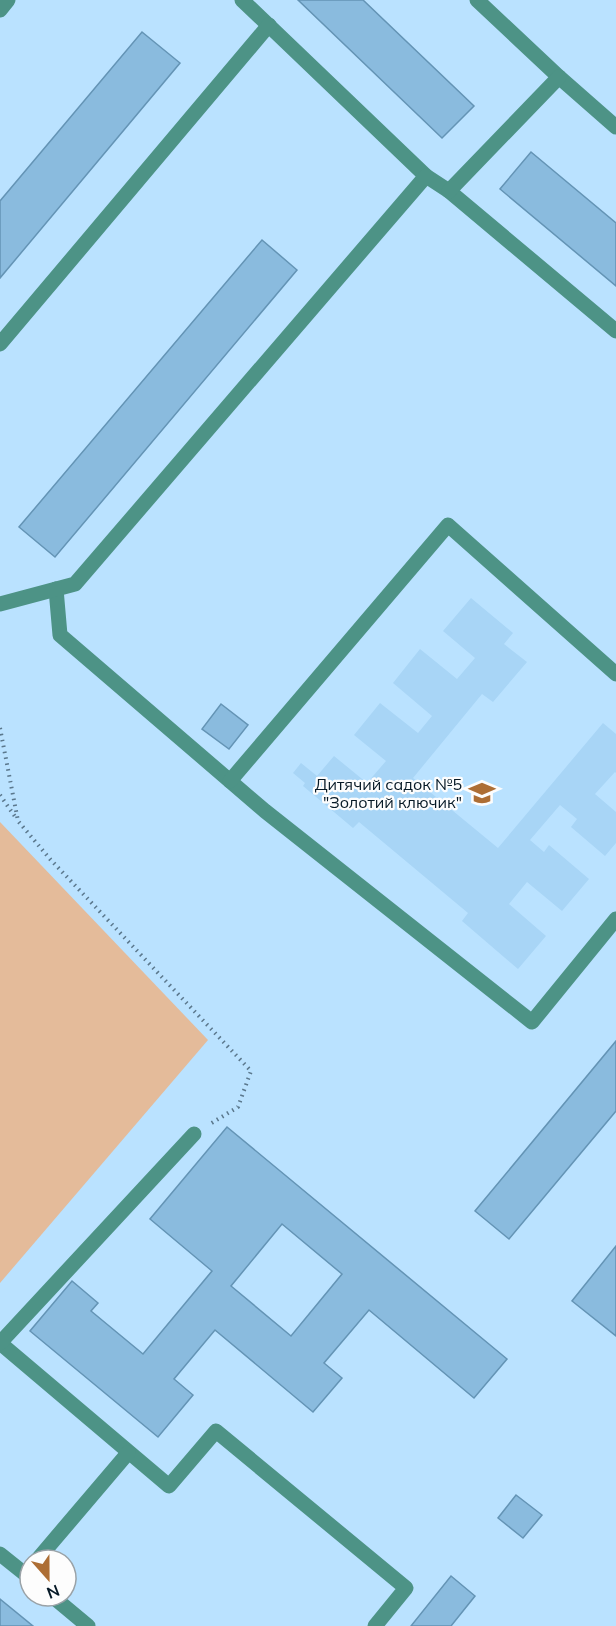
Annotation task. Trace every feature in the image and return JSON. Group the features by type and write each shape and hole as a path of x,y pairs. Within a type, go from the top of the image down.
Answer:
{"street":[{"path":"0,10 8,0"},
{"path":"242,0 426,176 449,191 616,331"},
{"path":"477,0 616,127"},
{"path":"0,344 269,25"},
{"path":"449,191 559,77"},
{"path":"0,604 75,584 426,176"},
{"path":"230,781 448,525 616,674"},
{"path":"56,589 60,635 265,811 532,1022 616,919"},
{"path":"194,1134 0,1343 169,1486 216,1431 406,1588 375,1626"},
{"path":"47,1548 128,1453"},
{"path":"0,1554 18,1567"},
{"path":"66,1608 88,1626"}],"path":[{"path":"0,728 18,821"},
{"path":"0,795 18,821 50,859 251,1071 238,1107 194,1134"}],"shaded area":[{"path":"471,598 513,633 504,644 527,662 493,702 482,694 413,778 498,848 603,723 616,734 616,773 595,794 616,812 616,843 605,856 571,827 577,819 560,805 530,840 544,852 549,845 589,879 562,911 527,882 509,904 546,936 518,969 462,921 468,913 359,822 353,828 303,786 305,783 293,773 301,763 317,776 334,756 367,783 386,761 354,735 380,703 418,733 432,716 393,683 420,649 457,679 475,658 443,631"},
{"path":"0,822 208,1040 0,1283"}],"building":[{"path":"298,0 363,0 474,106 442,138"},
{"path":"142,32 180,63 0,278 0,201"},
{"path":"531,152 616,223 616,286 500,189"},
{"path":"262,240 297,270 55,557 19,527"},
{"path":"221,704 248,725 229,749 202,729"},
{"path":"616,1041 616,1111 509,1239 475,1211"},
{"path":"227,1127 507,1359 474,1398 369,1310 324,1363 342,1378 313,1412 215,1330 174,1379 193,1395 158,1437 30,1331 72,1281 98,1303 91,1311 143,1354 212,1271 150,1219","holes":["282,1224 342,1274 291,1336 231,1286"]},
{"path":"616,1246 616,1336 572,1301"},
{"path":"516,1495 542,1515 523,1538 498,1518"},
{"path":"451,1576 475,1596 451,1626 411,1626"},
{"path":"0,1599 33,1626 0,1626"}],"place":[{"name":"Дитячий садок №5 \"Золотий ключик\"","path":"482,793"}]}
